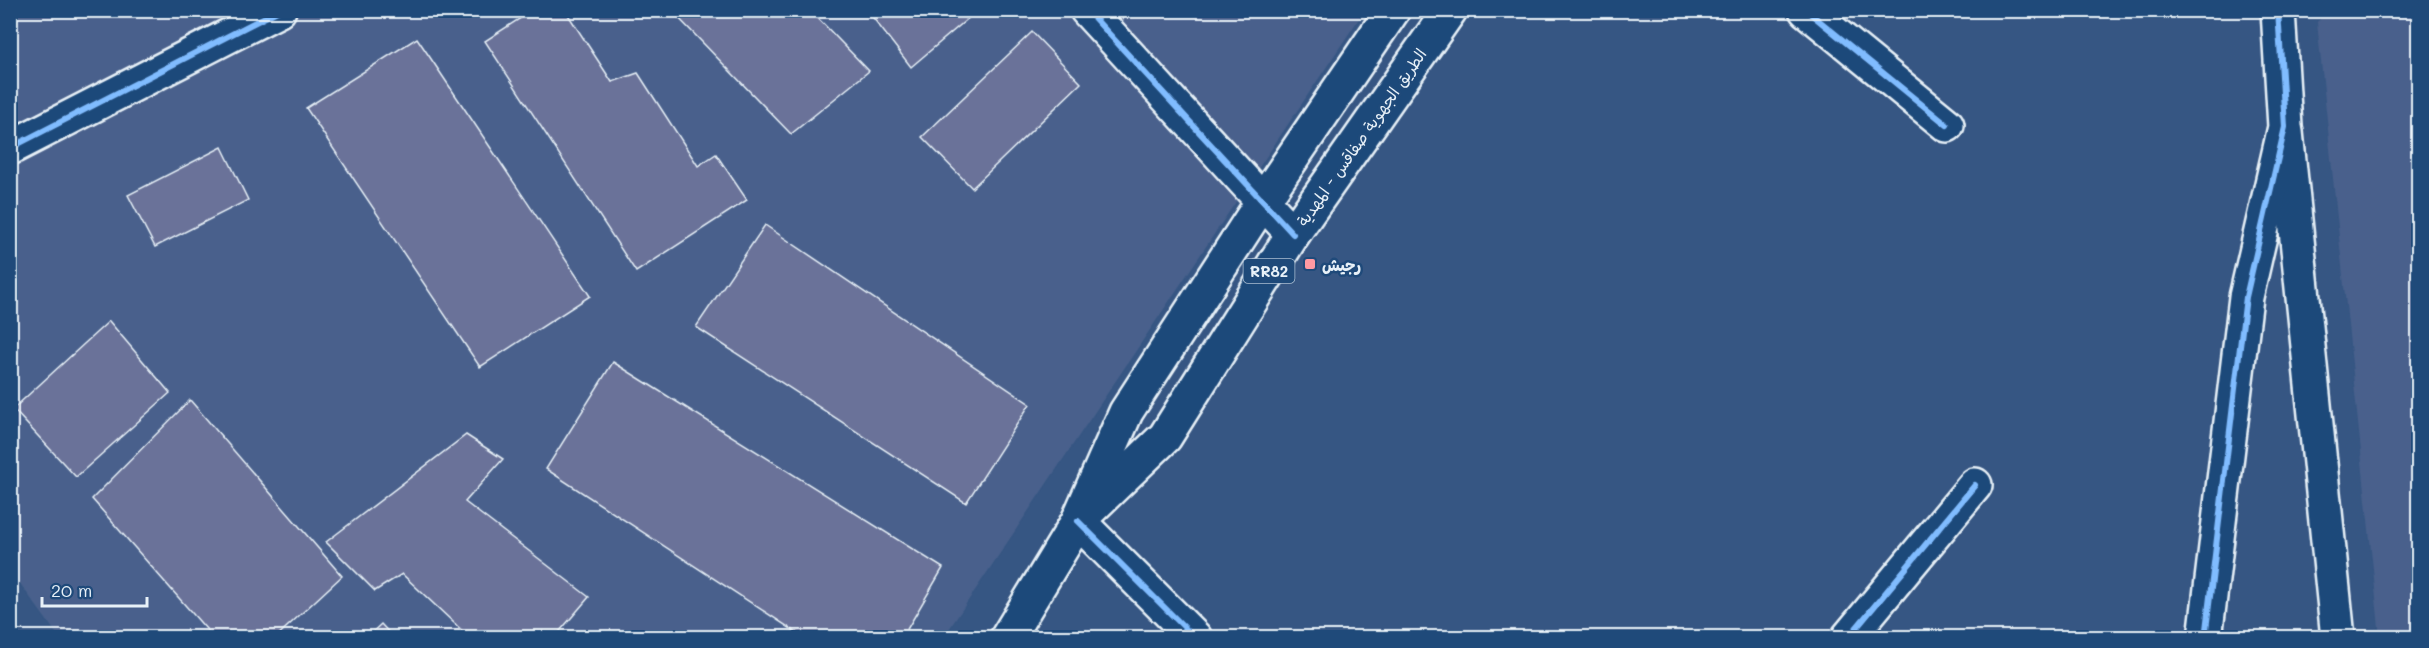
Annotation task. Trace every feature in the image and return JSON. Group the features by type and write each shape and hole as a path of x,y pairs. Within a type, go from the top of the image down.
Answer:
{"street":[{"path":"10,148 279,10"},
{"path":"1087,10 1293,234"},
{"name":"الطريق الجهوية صفاقس - المهدية","path":"1007,638 1078,521 1126,411 1263,201 1393,10"},
{"name":"الطريق الجهوية صفاقس - المهدية","path":"1078,521 1165,437 1293,234 1450,10"},
{"path":"1806,10 1947,125"},
{"path":"2278,10 2285,127 2338,638"},
{"path":"2205,638 2246,297 2285,127"},
{"path":"1848,638 1975,485"},
{"path":"1078,521 1195,638"}],"shaded area":[{"path":"10,11 1364,11 943,638 59,637 11,571"},
{"path":"2329,11 2418,11 2418,637 2380,637 2317,22"}],"building":[{"path":"533,10 565,10 612,82 638,73 698,166 716,154 747,200 636,272 485,41"},
{"path":"671,10 810,10 869,71 791,134"},
{"path":"867,10 969,10 972,15 911,67"},
{"path":"1032,32 1081,83 972,188 922,137"},
{"path":"417,38 590,296 480,367 306,108"},
{"path":"222,147 248,200 155,247 128,195"},
{"path":"765,225 1030,404 966,503 696,327"},
{"path":"109,321 170,393 76,477 13,409"},
{"path":"613,362 943,568 902,638 805,638 546,469"},
{"path":"190,400 342,576 275,638 214,638 92,499"},
{"path":"466,435 503,459 465,502 589,597 554,638 470,638 402,574 375,591 326,542"},
{"path":"381,624 394,638 366,638"}],"cycle path":[{"path":"10,148 279,10"},
{"path":"1087,10 1293,234"},
{"path":"1806,10 1947,125"},
{"path":"2205,638 2246,297 2285,127 2278,10"},
{"path":"1848,638 1975,485"},
{"path":"1078,521 1195,638"}],"place":[{"name":"رجيش","path":"1310,264"}]}
